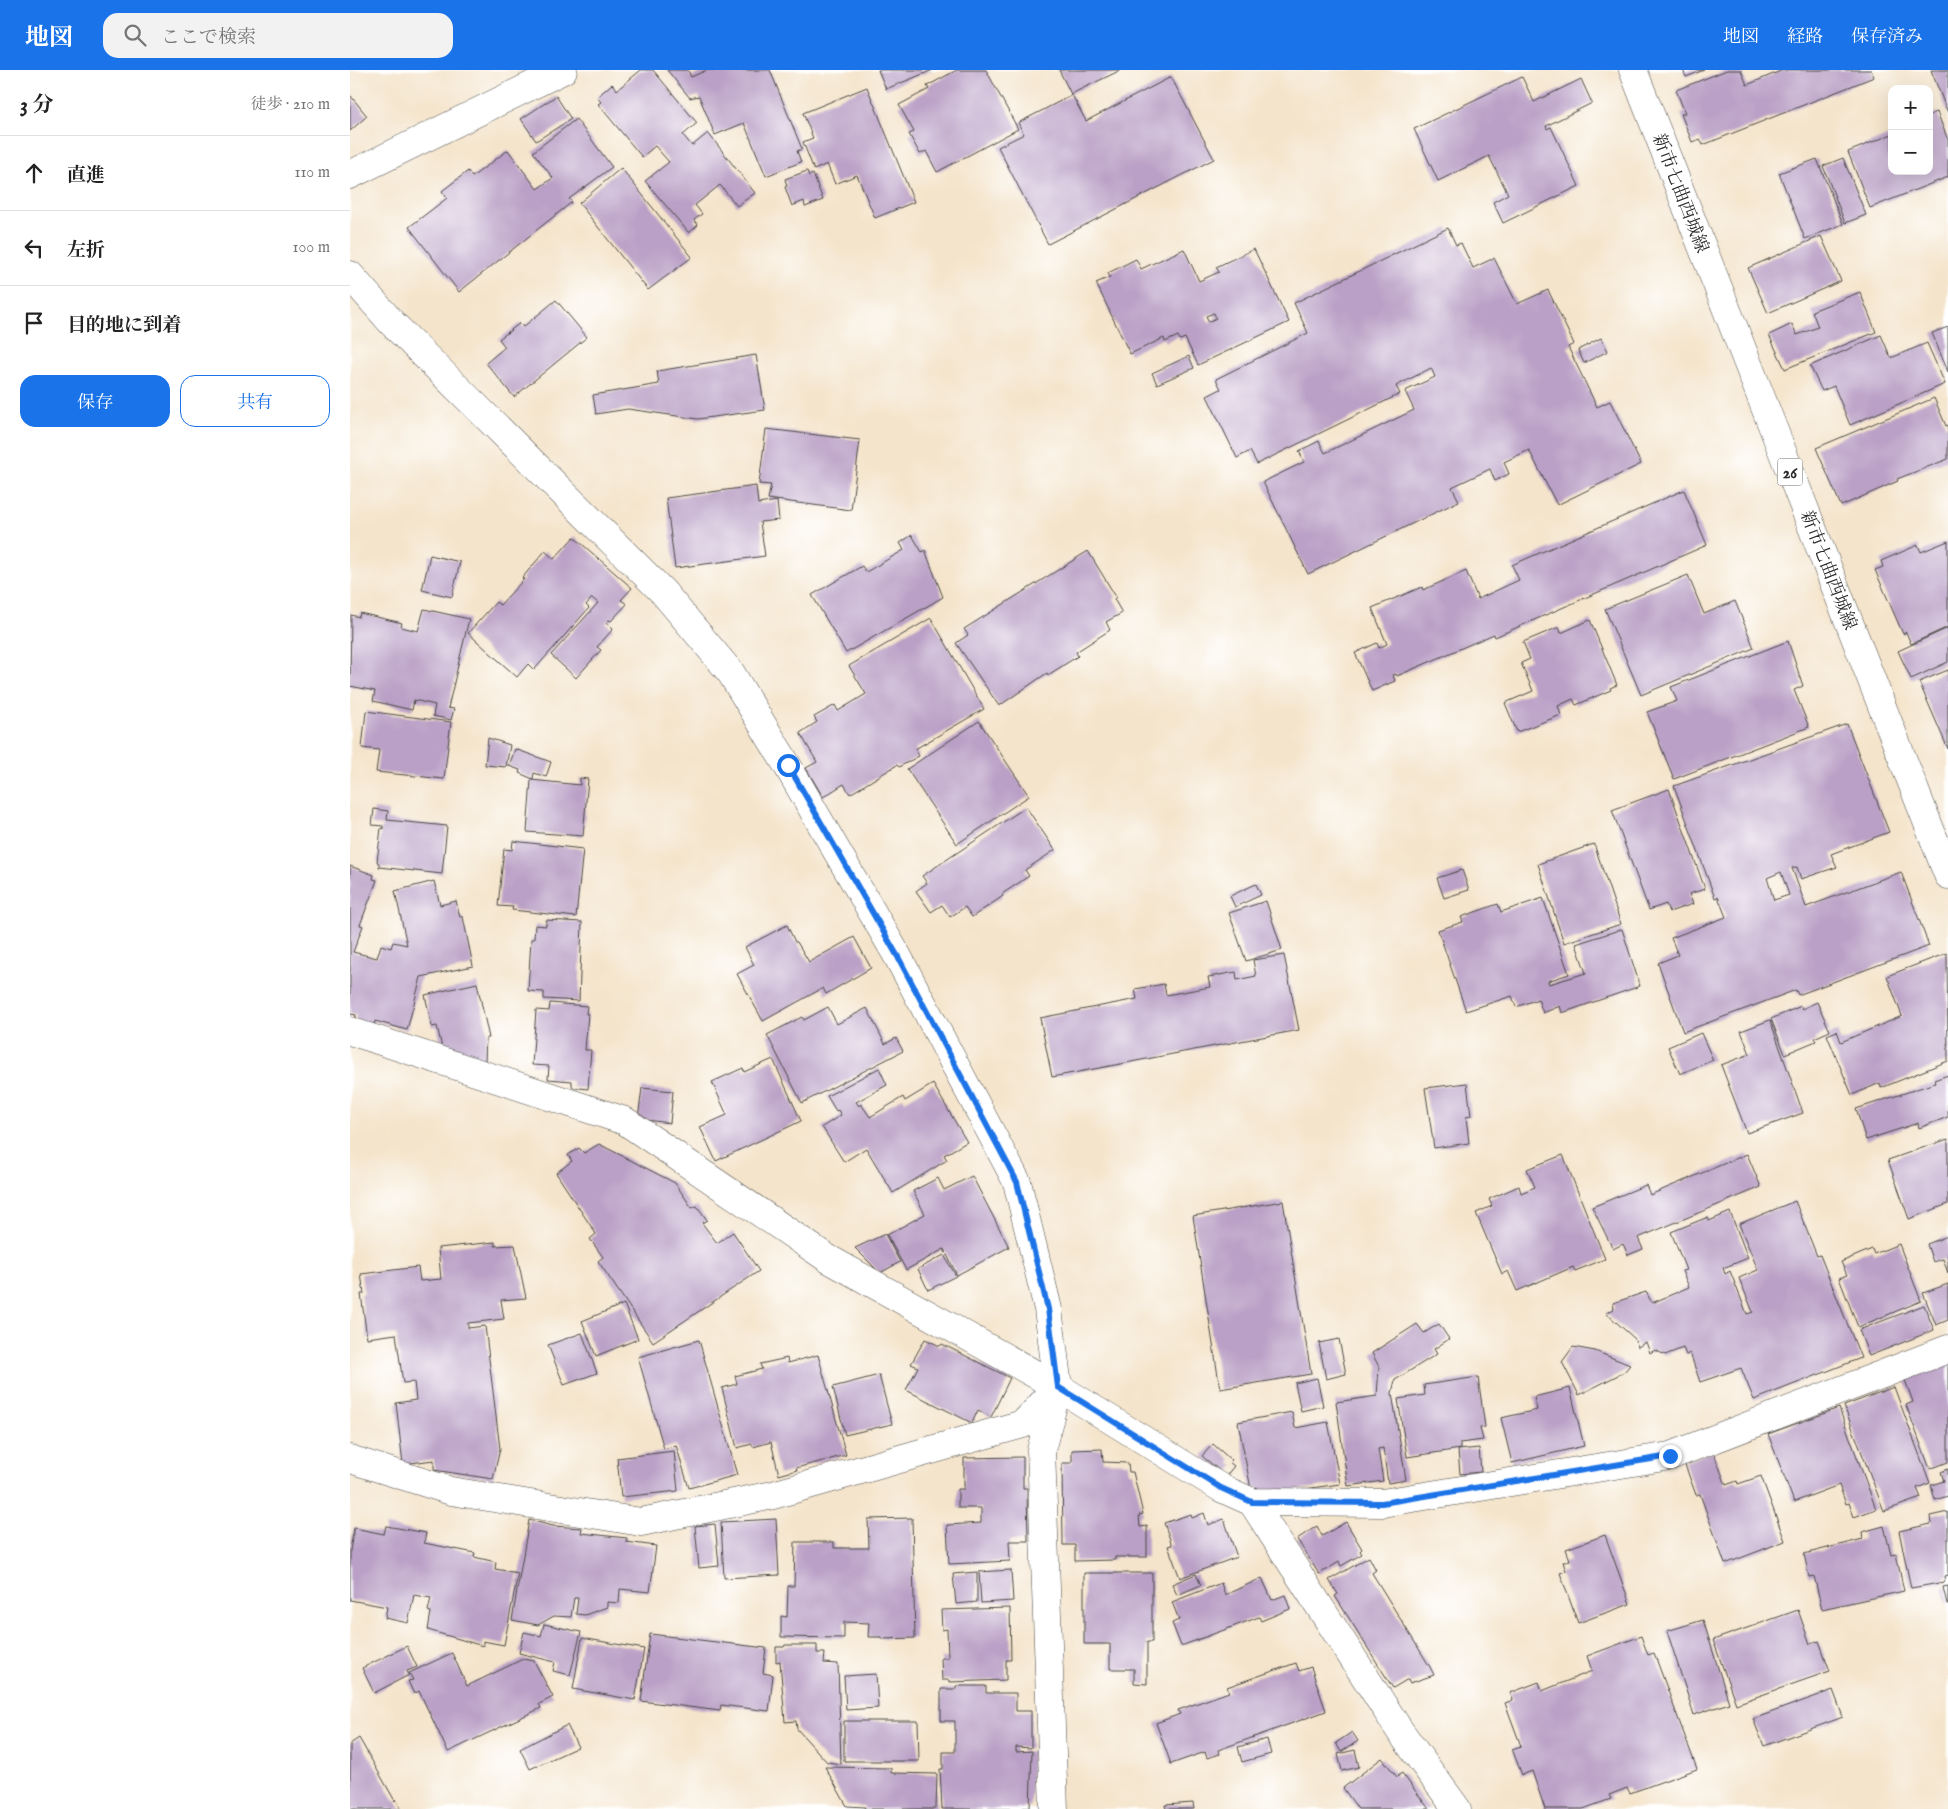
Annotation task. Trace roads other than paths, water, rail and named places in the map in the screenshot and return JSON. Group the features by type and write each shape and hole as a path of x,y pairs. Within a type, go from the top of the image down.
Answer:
{"street":[{"path":"350,175 563,70"},
{"name":"新市七曲西城線","path":"1633,70 1948,875"},
{"path":"350,275 392,323 662,592 731,673 788,765 898,957 1017,1182 1048,1309 1058,1387 1041,1450 1054,1809"},
{"path":"350,1031 625,1121 827,1258 1058,1387 1221,1488 1252,1502 1382,1503 1670,1456 1948,1349"},
{"path":"350,1459 451,1491 641,1522 773,1495 1023,1424 1058,1387"},
{"path":"1252,1502 1400,1731 1457,1809"}]}
